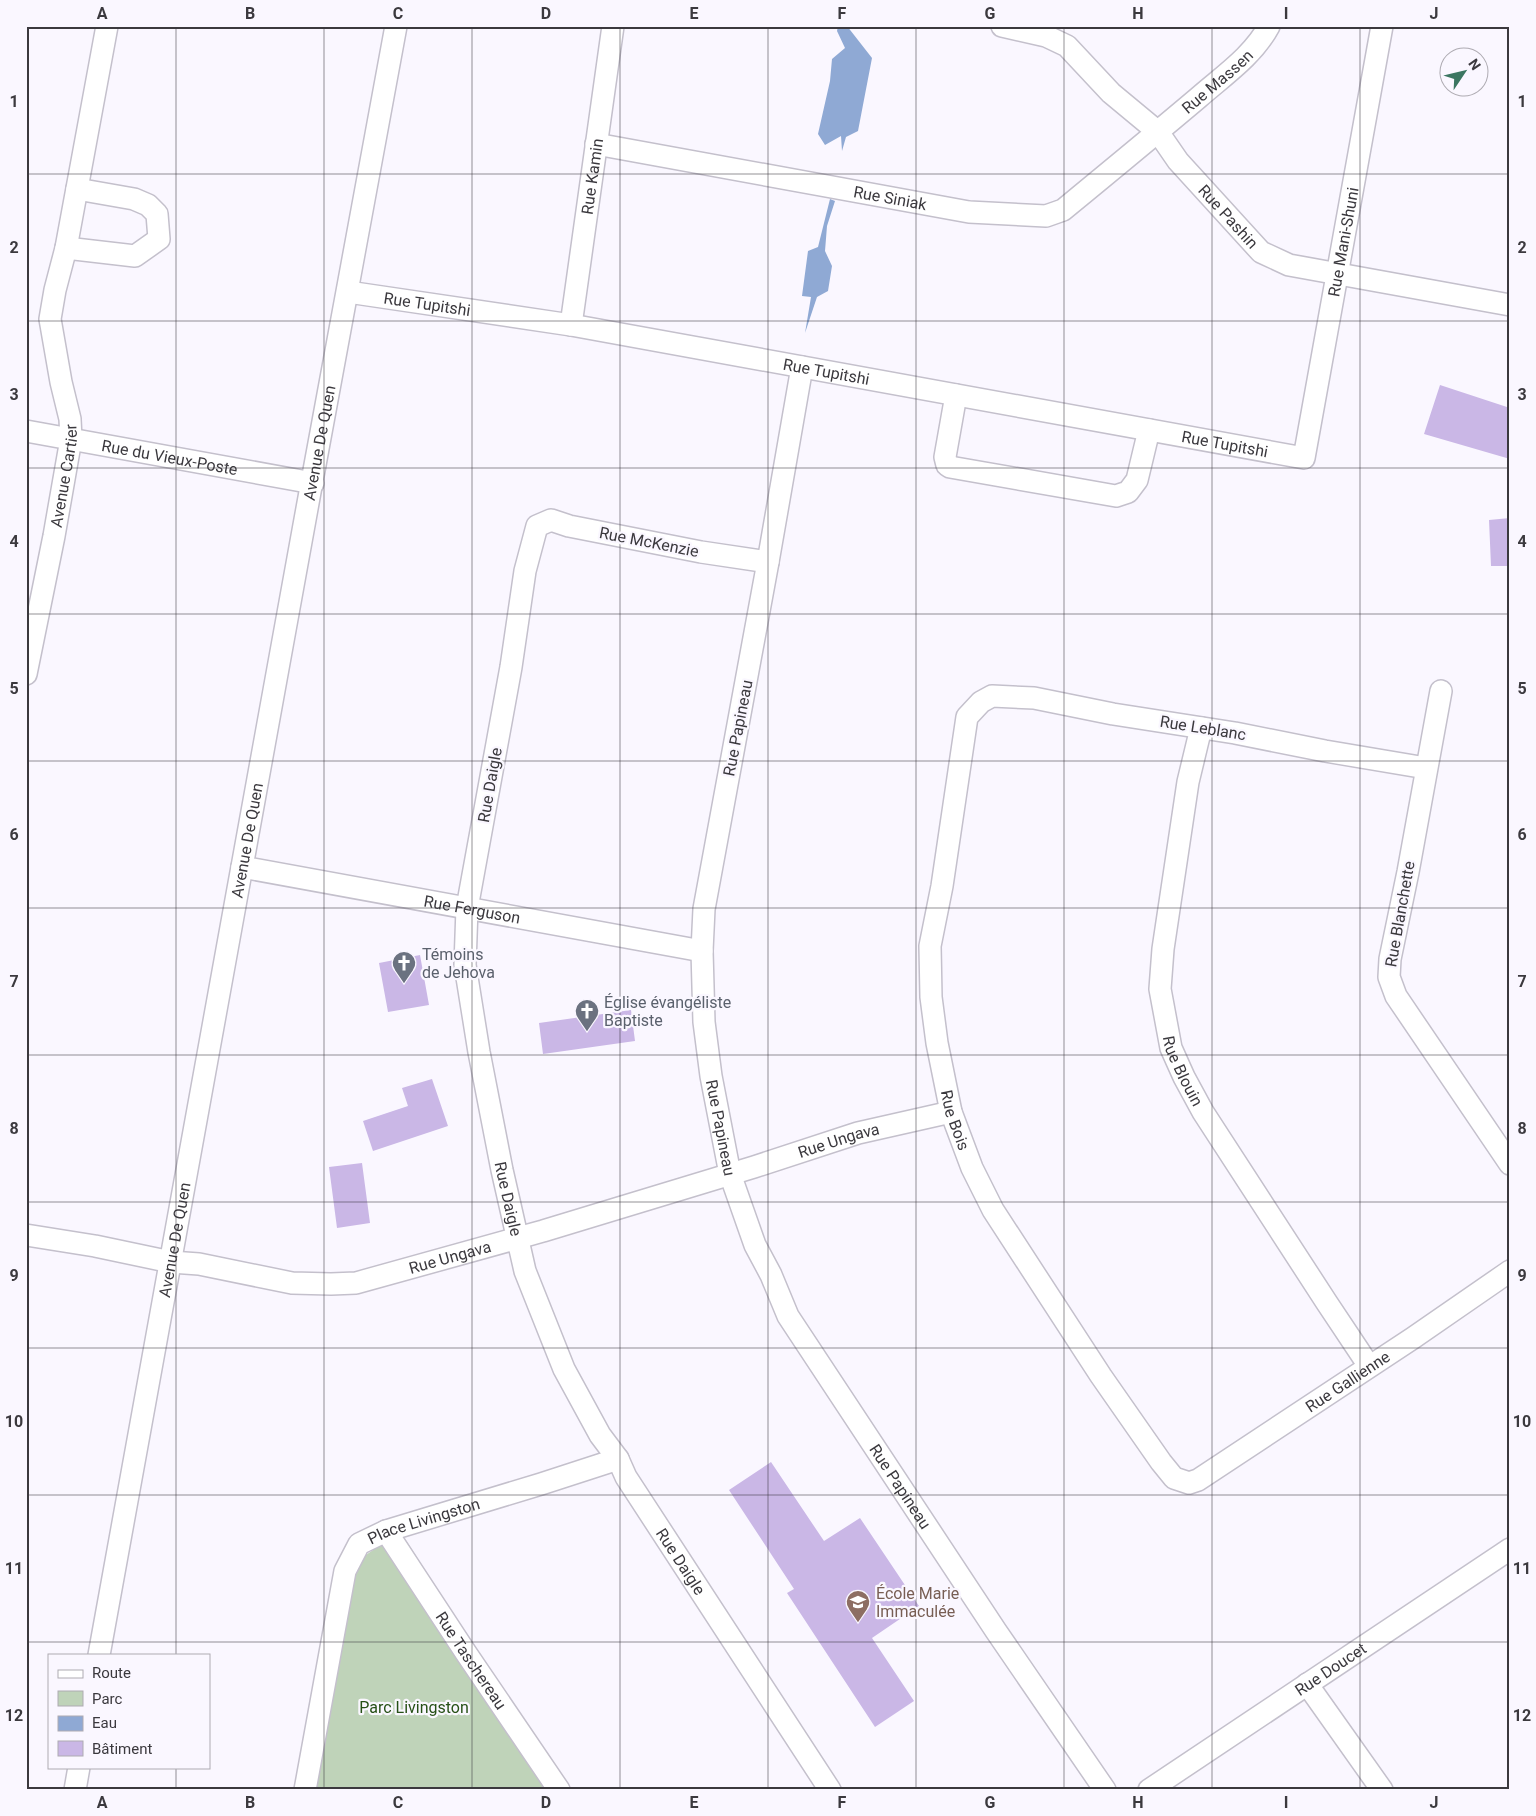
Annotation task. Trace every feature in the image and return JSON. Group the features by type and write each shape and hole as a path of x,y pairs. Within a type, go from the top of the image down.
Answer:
{"street":[{"name":"Avenue Cartier","path":"26,674 54,536 71,439 70,419 61,382 50,319 66,248 108,26"},
{"name":"Avenue De Quen","path":"100,1654 396,26"},
{"name":"Rue Kamin","path":"571,326 613,26"},
{"name":"Rue Pashin","path":"1002,26 1046,36 1067,46 1111,93 1158,132 1178,162 1262,252 1289,265 1510,305"},
{"name":"Rue Massen","path":"1158,132 1245,58 1261,42 1269,26"},
{"name":"Rue Mani-Shuni","path":"1304,458 1382,26"},
{"name":"Rue Siniak","path":"596,144 969,212 1046,216 1063,210 1158,132"},
{"path":"66,248 135,256 159,239 157,214 148,205 134,199 77,188"},
{"name":"Rue Tupitshi","path":"348,292 571,326 1304,458"},
{"name":"Rue Papineau","path":"802,368 704,909 702,951 704,1022 711,1076 730,1174 755,1245 771,1275 788,1316 996,1631 1105,1790"},
{"path":"956,395 945,457 950,467 1116,496 1128,492 1137,480 1149,430"},
{"name":"Rue du Vieux-Poste","path":"26,431 313,482"},
{"name":"Rue McKenzie","path":"535,532 537,526 551,520 569,526 692,550 768,562"},
{"name":"Rue Daigle","path":"535,532 525,571 511,667 467,908 465,965 479,1052 500,1161 519,1238 525,1272 564,1369 600,1435 618,1459 626,1477 656,1524 830,1790"},
{"name":"Rue Blanchette","path":"1440,691 1408,872 1390,959 1390,976 1396,996 1510,1164"},
{"name":"Rue Leblanc","path":"981,702 992,696 1034,698 1113,714 1235,733 1426,768"},
{"name":"Rue Bois","path":"981,702 968,717 942,886 930,946 931,997 937,1043 951,1112 972,1168 993,1210 1101,1376 1161,1462 1174,1478 1181,1480"},
{"name":"Rue Blouin","path":"1201,728 1188,782 1163,949 1160,989 1172,1048 1184,1078 1203,1112 1369,1366"},
{"name":"Rue Ferguson","path":"242,867 702,951"},
{"name":"Rue Ungava","path":"26,1234 171,1262 199,1264 292,1283 356,1283 519,1238 858,1133 951,1112"},
{"name":"Rue Gallienne","path":"1181,1480 1189,1483 1198,1480 1252,1446 1510,1271"},
{"name":"Place Livingston","path":"305,1790 344,1571 359,1544 386,1531 533,1487 618,1459"},
{"name":"Rue Taschereau","path":"386,1531 559,1790"},
{"name":"Rue Doucet","path":"1149,1790 1510,1549"},
{"path":"1308,1684 1382,1790"},
{"path":"75,1790 79,1768"}],"green space":[{"name":"Parc Livingston","path":"400,1531 566,1790 315,1790 356,1562"}],"water":[{"path":"838,26 847,26 872,58 858,131 846,137 842,151 841,136 825,145 818,134 830,81 832,59 845,48 837,31"},
{"path":"830,199 835,201 827,226 825,251 832,266 828,291 817,297 805,333 811,297 802,296 808,251 818,247"}],"building":[{"path":"1440,385 1510,408 1510,459 1424,434"},
{"path":"1510,518 1510,566 1491,566 1489,520"},
{"name":"Témoins de Jehova","path":"420,955 429,1005 388,1012 379,963"},
{"name":"Église évangéliste Baptiste","path":"631,1010 635,1041 543,1054 539,1023"},
{"path":"432,1079 448,1126 373,1151 363,1121 408,1106 402,1088"},
{"path":"362,1163 370,1223 337,1228 329,1167"},
{"path":"771,1462 824,1541 860,1518 919,1606 872,1638 914,1701 875,1727 787,1593 794,1589 729,1490"}],"place":[{"name":"Témoins de Jehova","path":"404,984"},
{"name":"Église évangéliste Baptiste","path":"587,1032"},
{"name":"École Marie Immaculée","path":"858,1623"}]}
